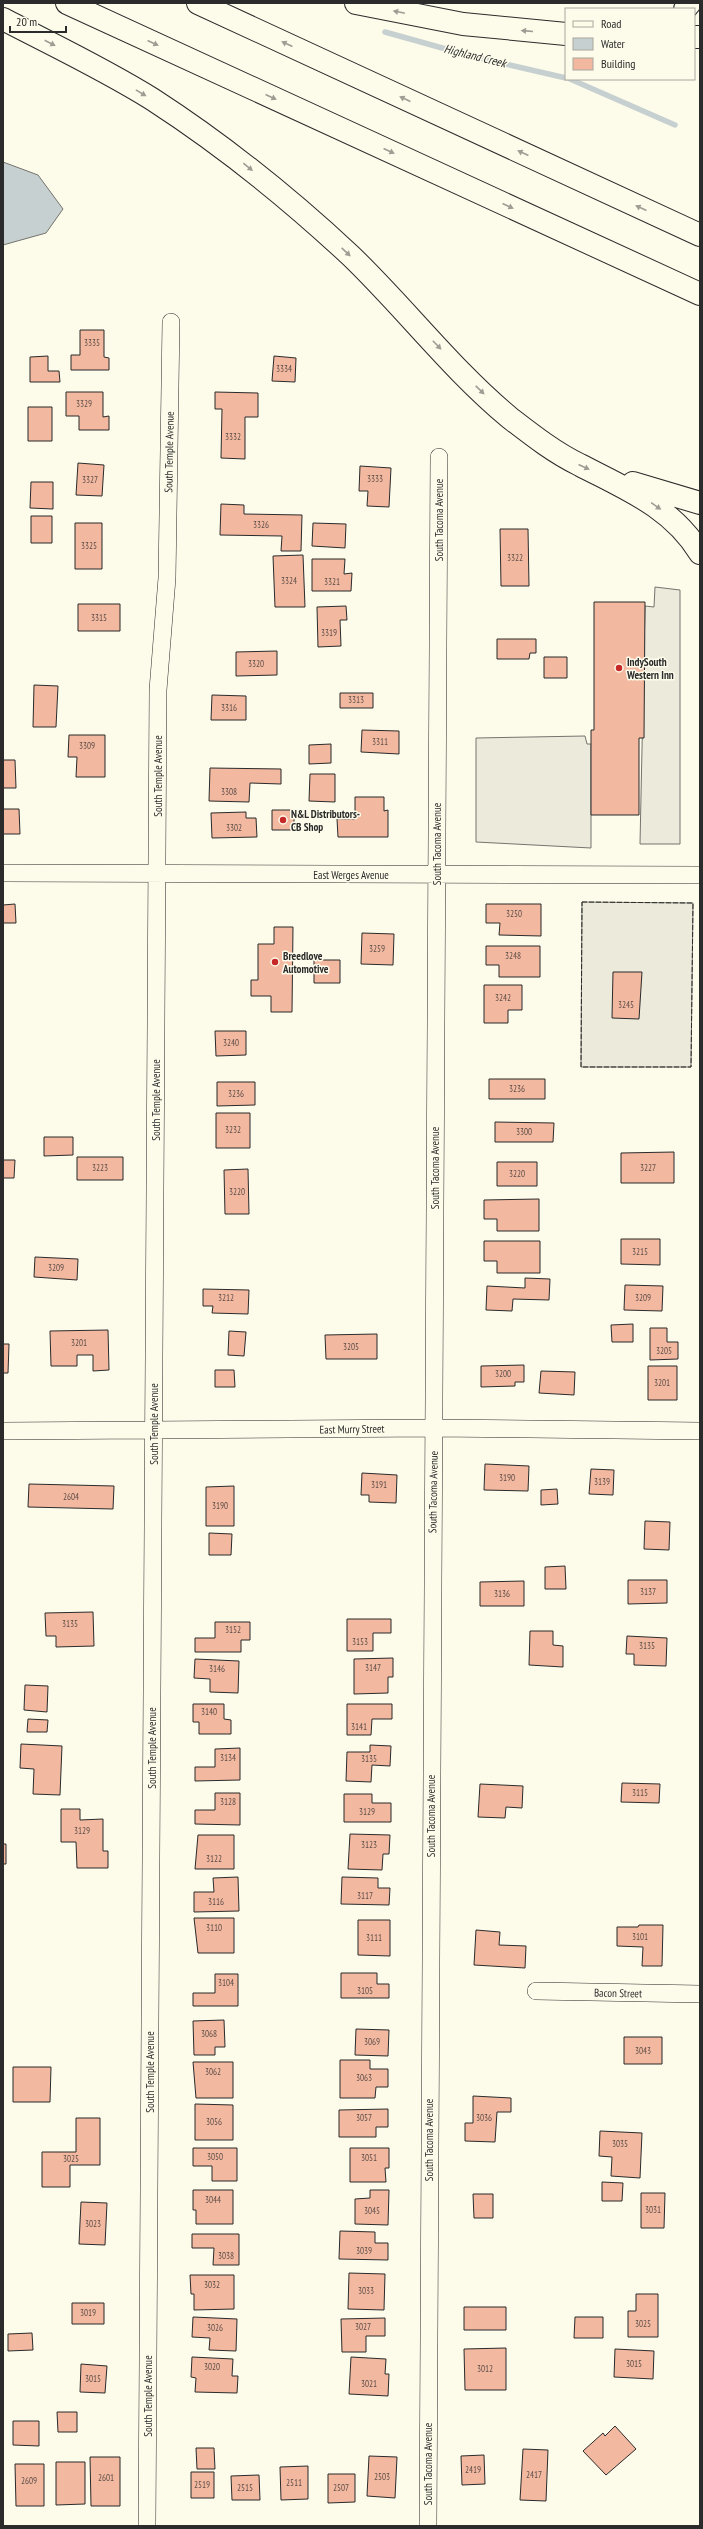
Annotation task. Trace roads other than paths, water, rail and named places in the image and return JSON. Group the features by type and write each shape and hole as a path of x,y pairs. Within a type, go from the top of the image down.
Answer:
{"highway":[{"path":"67,3 700,294"},
{"path":"198,3 700,235"},
{"path":"356,3 464,24 565,34"},
{"path":"3,19 141,93 188,123 243,163 283,195 352,258 500,409 551,448 643,497 667,514 682,527 700,553"},
{"path":"610,480 645,485 700,503"}],"street":[{"name":"South Temple Avenue","path":"147,2526 158,690 167,578 171,322"},
{"name":"South Tacoma Avenue","path":"428,2526 439,457"},
{"name":"East Werges Avenue","path":"3,873 700,875"},
{"name":"East Murry Street","path":"3,1431 433,1428 700,1431"},
{"name":"Bacon Street","path":"536,1992 700,1994"}],"water":[{"path":"3,162 38,175 63,209 46,233 3,245"}],"waterway":[{"name":"Highland Creek","path":"385,32 471,56 565,78"},
{"name":"Highland Creek","path":"572,80 675,125"}],"place":[{"name":"IndySouth Western Inn","path":"619,668"},
{"name":"N&L Distributors- CB Shop","path":"283,820"},
{"name":"Breedlove Automotive","path":"275,962"}]}
